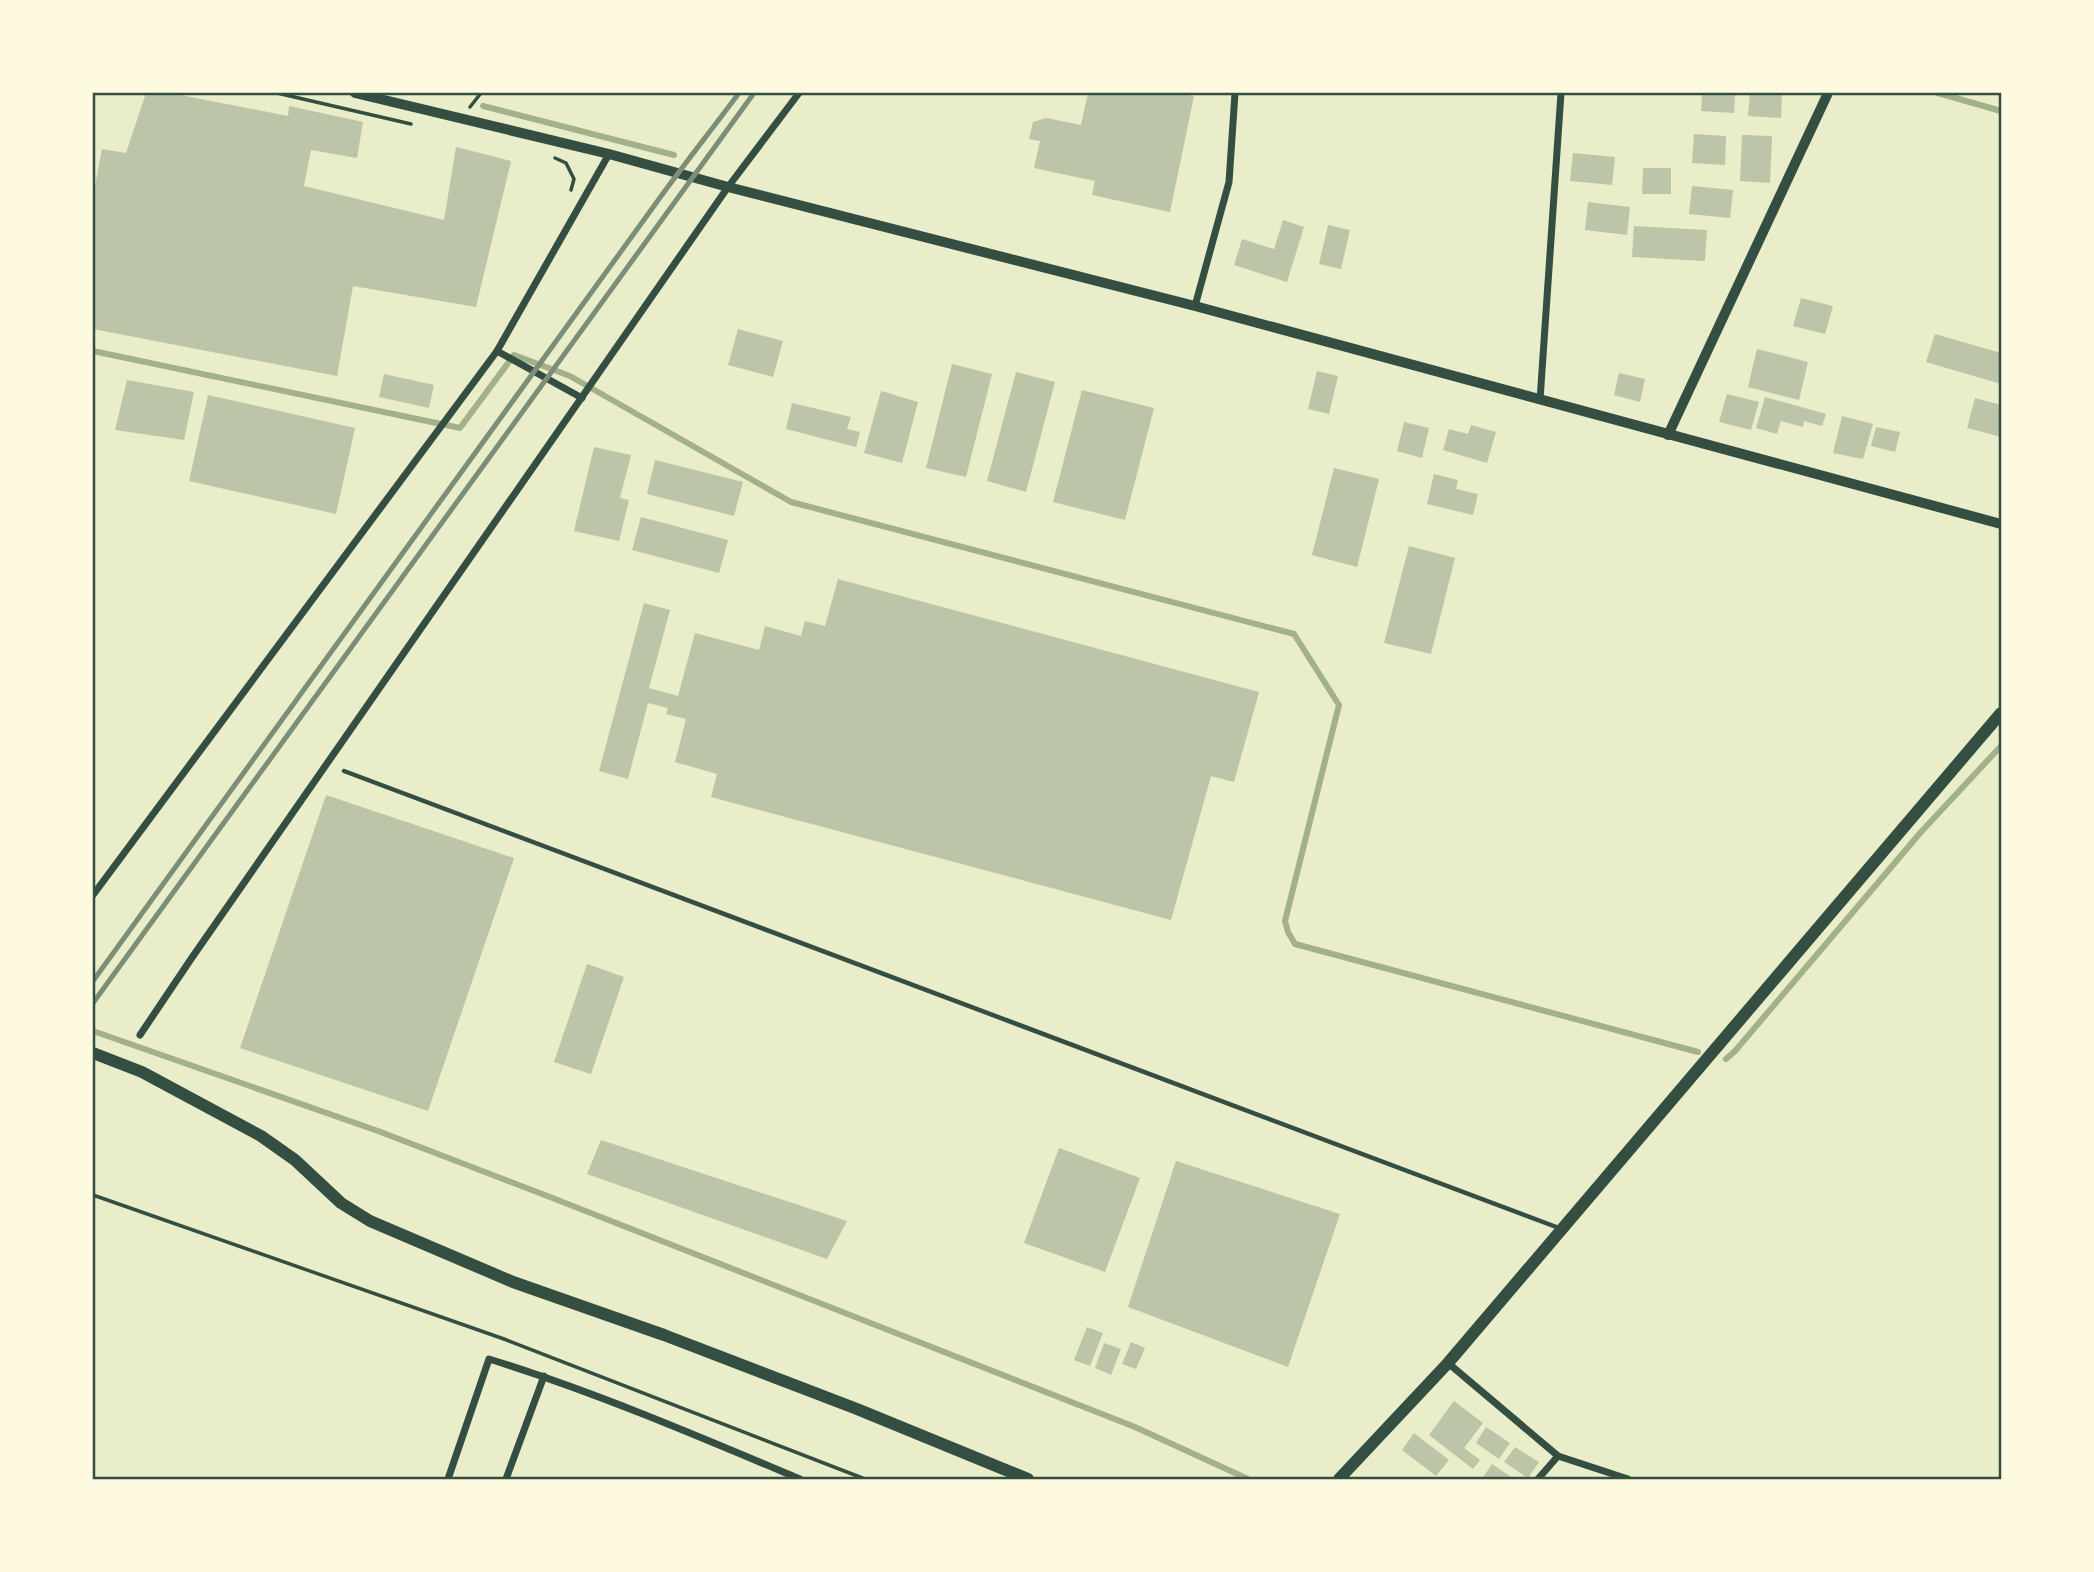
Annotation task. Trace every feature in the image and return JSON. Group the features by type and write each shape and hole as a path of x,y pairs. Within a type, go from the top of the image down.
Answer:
{"main road":[{"path":"1339,1479 1448,1363 2001,713"},
{"path":"93,1053 142,1072 261,1136 295,1160 341,1203 370,1221 513,1282 664,1335 857,1409 1028,1479"}],"street":[{"path":"355,93 609,154 1195,306 2001,524"},
{"path":"140,1035 728,187 799,93"},
{"path":"1195,306 1229,182 1235,93"},
{"path":"1540,400 1561,93"},
{"path":"1668,435 1828,93"},
{"path":"93,895 497,351 609,154"},
{"path":"497,351 582,398"},
{"path":"448,1479 489,1359 544,1376 800,1479"},
{"path":"1448,1363 1558,1455 1628,1479"},
{"path":"506,1479 544,1376"},
{"path":"1538,1479 1558,1455"}],"lane":[{"path":"344,771 1561,1229"}],"path":[{"path":"277,93 421,126"},
{"path":"551,157 566,163 574,179 571,191"},
{"path":"93,1195 504,1339 865,1479"}],"building":[{"path":"146,93 170,93 288,116 289,106 363,122 357,158 311,150 304,186 444,220 456,147 511,161 476,307 353,286 337,376 93,329 93,196 102,149 126,153"},
{"path":"1088,93 1180,93 1194,96 1170,212 1092,195 1095,181 1034,168 1040,141 1029,139 1033,122 1046,118 1081,125"},
{"path":"1702,93 1735,93 1734,113 1701,111"},
{"path":"1750,93 1782,93 1781,118 1748,116"},
{"path":"1694,134 1726,136 1725,165 1692,163"},
{"path":"1742,135 1772,136 1770,183 1740,181"},
{"path":"1573,153 1615,157 1612,185 1570,181"},
{"path":"1643,168 1671,168 1671,194 1642,194"},
{"path":"1692,186 1733,190 1730,218 1689,214"},
{"path":"1588,202 1630,207 1627,235 1585,230"},
{"path":"1283,220 1304,227 1287,282 1234,265 1242,239 1274,249"},
{"path":"1328,225 1350,230 1341,269 1319,264"},
{"path":"1634,226 1707,230 1705,261 1632,257"},
{"path":"1801,298 1833,306 1825,334 1793,326"},
{"path":"738,329 783,341 773,377 728,365"},
{"path":"1935,334 2001,353 2001,384 1926,362"},
{"path":"1757,349 1808,362 1799,400 1748,387"},
{"path":"952,364 992,374 966,477 926,468"},
{"path":"1317,371 1338,376 1329,414 1308,409"},
{"path":"1016,372 1055,382 1026,492 987,481"},
{"path":"1619,373 1645,379 1640,402 1614,395"},
{"path":"384,374 434,385 429,408 379,397"},
{"path":"127,380 194,392 184,440 115,430"},
{"path":"1082,390 1154,408 1125,520 1053,502"},
{"path":"881,391 918,402 902,463 864,453"},
{"path":"1727,394 1759,402 1751,430 1719,422"},
{"path":"208,395 355,428 336,514 189,481"},
{"path":"1765,397 1826,414 1822,426 1804,421 1803,427 1781,421 1777,434 1756,428"},
{"path":"1975,398 2001,405 2001,437 1967,428"},
{"path":"792,403 851,417 847,429 860,432 856,447 786,429"},
{"path":"1842,416 1873,424 1863,459 1833,453"},
{"path":"1404,422 1429,428 1422,458 1397,451"},
{"path":"1471,425 1496,432 1487,463 1443,450 1449,429 1468,434"},
{"path":"1876,427 1900,432 1895,452 1871,446"},
{"path":"594,447 631,455 620,498 629,500 619,541 574,531"},
{"path":"655,460 743,482 734,516 647,494"},
{"path":"1334,468 1379,479 1357,567 1312,555"},
{"path":"1434,474 1458,480 1456,489 1478,494 1473,515 1427,504"},
{"path":"641,517 728,540 719,573 632,550"},
{"path":"1409,546 1455,558 1431,654 1384,643"},
{"path":"838,579 1259,692 1234,782 1211,776 1171,920 711,797 717,774 675,762 686,719 666,714 668,708 648,703 628,779 599,771 644,603 670,610 649,688 678,696 695,633 759,650 765,626 801,636 805,621 825,626"},
{"path":"326,795 514,858 428,1111 240,1048"},
{"path":"587,964 624,977 591,1074 554,1062"},
{"path":"601,1140 847,1221 827,1259 587,1174"},
{"path":"1059,1148 1140,1178 1105,1272 1024,1243"},
{"path":"1176,1161 1340,1214 1288,1367 1128,1307"},
{"path":"1087,1327 1103,1333 1090,1366 1074,1360"},
{"path":"1131,1342 1145,1348 1136,1369 1122,1364"},
{"path":"1104,1343 1121,1349 1111,1375 1095,1368"},
{"path":"1454,1401 1483,1423 1464,1448 1480,1460 1473,1469 1429,1435"},
{"path":"1486,1427 1510,1443 1499,1459 1476,1443"},
{"path":"1414,1433 1449,1460 1436,1476 1402,1450"},
{"path":"1515,1447 1539,1462 1528,1478 1504,1462"},
{"path":"1492,1464 1514,1479 1482,1479"}],"waterway":[{"path":"1938,93 2001,111"},
{"path":"483,106 674,155"},
{"path":"93,351 460,428 514,355 570,376 791,502 1294,634 1339,705 1285,921 1295,944 1698,1052"},
{"path":"1726,1059 1921,832 2001,746"},
{"path":"93,1031 378,1131 550,1197 1135,1427 1248,1479"}],"railway":[{"path":"93,981 659,199 739,93"},
{"path":"93,1003 754,93"}]}
